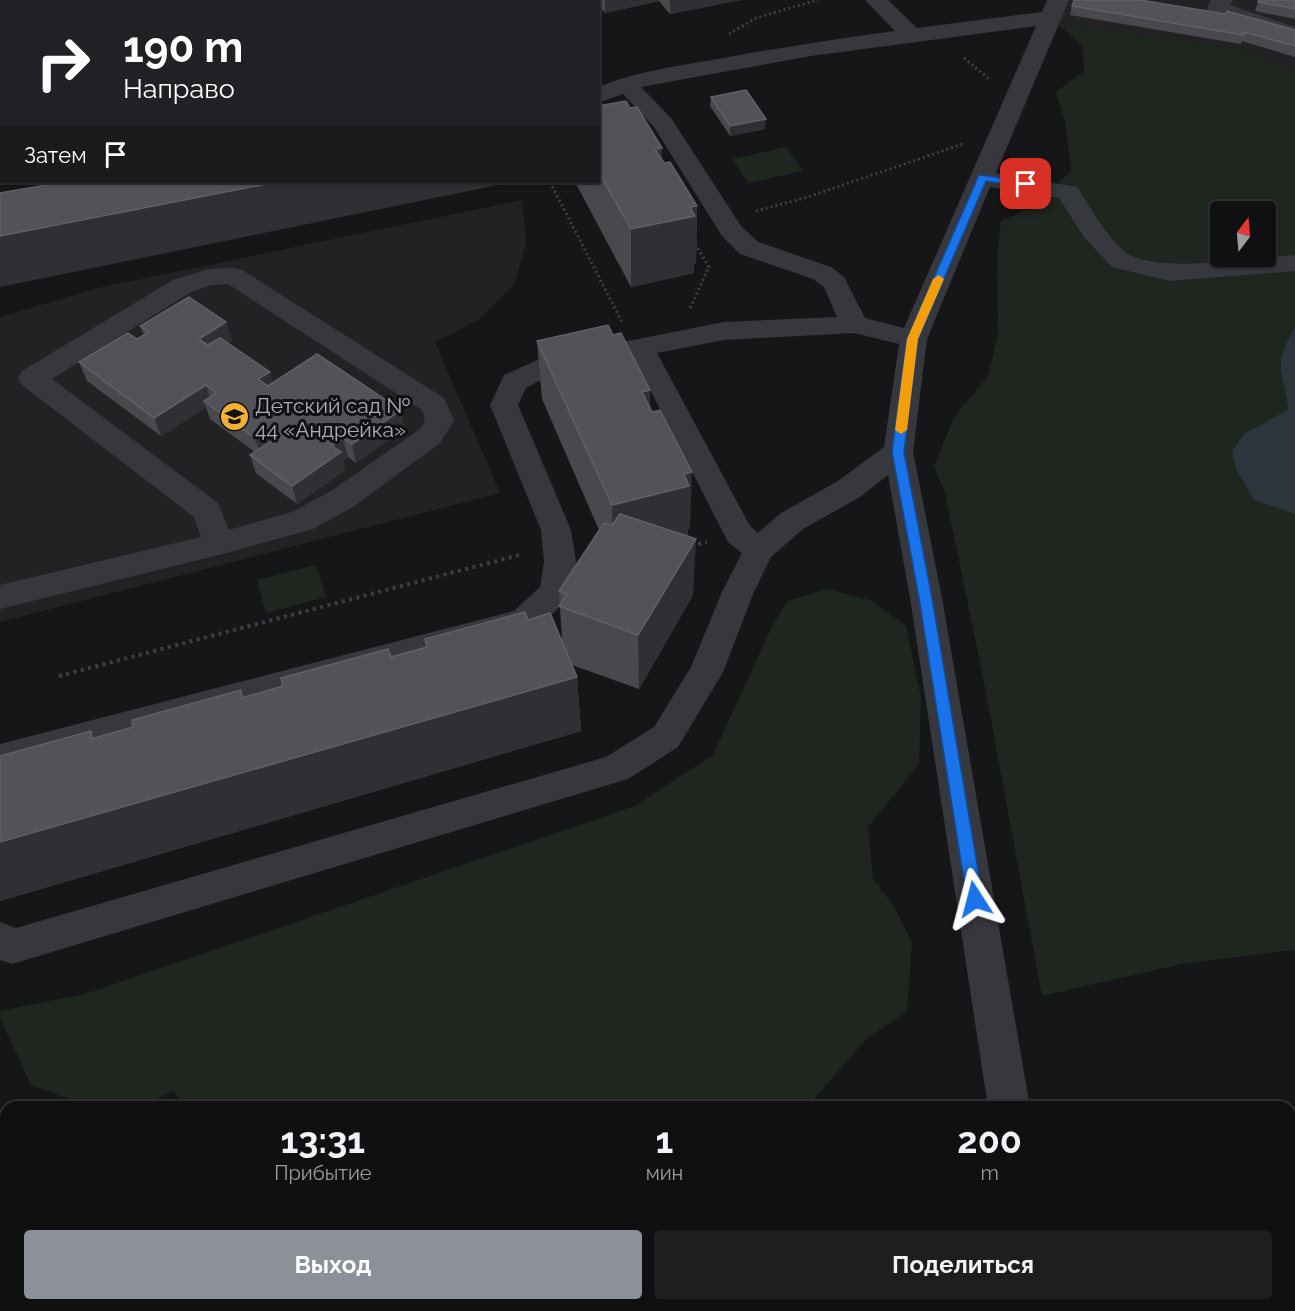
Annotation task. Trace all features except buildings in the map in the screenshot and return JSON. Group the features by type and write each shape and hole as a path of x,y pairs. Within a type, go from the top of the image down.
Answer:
{"street":[{"path":"876,0 919,34"},
{"path":"1222,0 1218,8 1295,34"},
{"path":"600,95 626,84 653,77 811,49 919,34 1055,8"},
{"path":"1008,1101 926,598 898,452 913,339 1055,8"},
{"path":"626,84 663,123 731,231 749,248 822,273 835,283 854,324"},
{"path":"982,178 1068,192 1093,232 1121,261 1170,273 1295,263"},
{"path":"0,597 219,544 302,521 342,499 430,436 440,421 434,405 233,276 209,277 182,286 32,378 207,511 219,544"},
{"path":"0,758 524,621 555,592 560,562 556,530 504,405 514,382 542,367 724,331 754,328 826,329 854,324 913,339"},
{"path":"0,939 12,947 616,769 666,738 706,672 738,592 749,542 649,361 636,349"},
{"path":"749,542 849,489 898,452"}],"path":[{"path":"919,34 968,60 1015,103"},
{"path":"723,218 786,205 924,154 1001,135"},
{"path":"550,183 636,349"},
{"path":"676,341 709,267 692,239"},
{"path":"684,548 749,542"},
{"path":"59,676 558,544"}],"shaded area":[{"path":"1067,0 1295,0 1295,73 1241,49 1057,23"},
{"path":"1057,23 1241,49 1295,73 1295,327 1287,341 1281,361 1288,410 1275,419 1257,426 1232,451 1236,470 1254,500 1295,514 1295,950 1182,964 1042,996 983,677 945,493 934,466 954,417 988,376 998,334 997,257 1001,221 1030,208 1071,171 1065,121 1056,92 1084,71 1083,47"},
{"path":"786,147 803,171 748,183 732,159"},
{"name":"Детский сад № 44 «Андрейка»","path":"522,200 526,244 515,283 480,319 435,342 500,493 0,622 0,317 98,288"},
{"path":"1295,327 1295,514 1254,500 1236,470 1232,451 1245,433 1288,410 1281,361 1287,341"},
{"path":"316,565 326,597 266,613 257,580"},
{"path":"827,589 870,600 906,625 921,698 919,764 868,827 873,879 894,906 912,942 907,1012 867,1038 812,1101 180,1101 174,1090 153,1101 75,1101 31,1085 0,1018 0,1011 88,993 635,806 713,755 774,622 788,601"}],"slow traffic":[{"path":"901,430 913,339 939,279"}],"place":[{"name":"Детский сад № 44 «Андрейка»","path":"234,417"}],"route":[{"path":"975,899 926,598 898,452 913,339 982,178 1026,184"}]}
